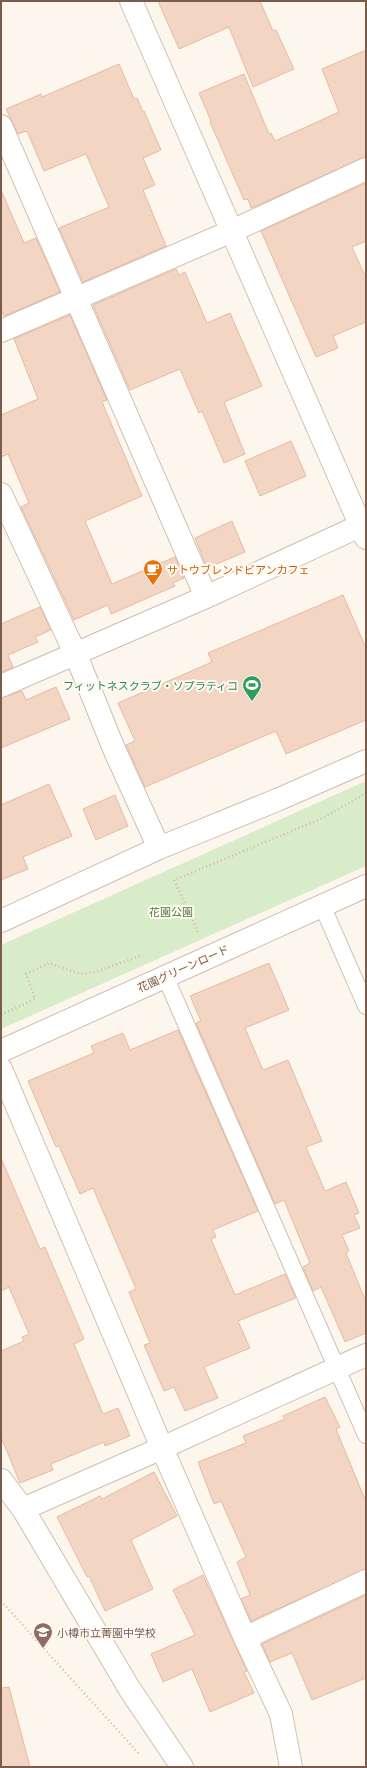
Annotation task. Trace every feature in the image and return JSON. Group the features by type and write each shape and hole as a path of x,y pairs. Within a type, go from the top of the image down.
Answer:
{"street":[{"path":"1,686 76,656 206,597 364,529 132,1"},
{"path":"1,126 206,597"},
{"path":"1,332 232,231 366,169"},
{"path":"1,494 76,656 114,749 159,848"},
{"path":"1,921 159,848 278,800 366,761"},
{"name":"花園グリーンロード","path":"1,1051 366,886"},
{"path":"1,1069 162,1448 245,1638 282,1714 291,1767"},
{"path":"23,1509 162,1448 366,1355"},
{"path":"1,1480 23,1509 129,1688 182,1767"},
{"path":"245,1638 366,1581"}],"lane":[{"path":"322,905 366,1006"},
{"path":"165,976 338,1368 366,1435"}],"path":[{"path":"199,935 174,880 322,818 366,793"},
{"path":"1,1015 35,999 26,974 49,963 81,974 95,972 147,954"},
{"path":"1,1601 140,1755"}],"green space":[{"name":"花園公園","path":"366,781 366,866 1,1029 1,945"}],"building":[{"path":"158,1 260,1 273,31 276,30 294,69 253,87 229,27 179,49"},
{"path":"366,50 366,157 251,208 248,199 244,200 199,93 244,74 269,134 271,133 275,141 339,112 322,69"},
{"path":"119,64 134,99 137,98 143,112 144,111 161,150 143,158 155,185 143,190 166,246 83,282 59,228 109,207 86,154 44,171 27,131 18,134 6,109 41,94 42,97"},
{"path":"366,183 366,241 352,247 366,278 366,322 333,336 338,348 316,357 261,231"},
{"path":"1,190 24,243 36,238 60,292 4,316 1,308"},
{"path":"176,269 179,275 185,272 207,323 230,313 262,386 224,402 245,454 224,463 202,411 199,413 180,369 130,390 93,305"},
{"path":"70,315 107,400 102,402 142,496 85,521 112,584 175,557 184,578 173,583 175,586 111,614 108,605 74,620 21,507 29,503 8,454 1,457 1,415 38,399 14,339"},
{"path":"291,441 306,476 260,496 245,461"},
{"path":"232,521 245,552 207,568 195,538"},
{"path":"343,595 366,648 366,720 286,754 276,731 145,787 126,745 135,741 118,703 212,662 208,653"},
{"path":"40,607 51,630 35,637 38,642 8,655 13,667 1,672 1,624"},
{"path":"56,687 70,719 1,748 1,698 22,691 26,700"},
{"path":"49,784 72,836 23,857 28,869 1,880 1,805"},
{"path":"115,795 128,826 96,840 83,809"},
{"path":"269,963 289,1010 245,1028 263,1070 288,1060 322,1141 306,1147 325,1191 346,1182 359,1213 354,1215 360,1228 342,1235 349,1251 346,1253 366,1302 366,1333 345,1342 321,1287 313,1291 303,1267 310,1263 284,1200 275,1204 196,1023 201,1021 190,996"},
{"path":"178,1030 258,1211 213,1230 216,1237 211,1239 235,1295 285,1274 296,1298 238,1321 250,1348 204,1367 218,1398 185,1411 174,1387 164,1391 144,1345 150,1343 129,1292 136,1289 93,1188 80,1194 59,1146 56,1147 28,1081 94,1053 91,1046 123,1033 130,1050"},
{"path":"1,1158 40,1249 45,1247 84,1339 74,1344 103,1414 118,1408 130,1436 105,1446 104,1442 51,1464 53,1470 20,1483 1,1437 1,1351 24,1341 22,1337 29,1334 9,1287 1,1291"},
{"path":"325,1397 340,1427 336,1429 366,1502 366,1569 251,1621 241,1599 250,1595 237,1562 246,1557 221,1501 214,1504 198,1462 246,1443 243,1436 285,1419 283,1416"},
{"path":"154,1472 177,1516 131,1540 153,1589 105,1611 89,1576 87,1577 57,1517 100,1496 102,1499"},
{"path":"203,1575 247,1671 244,1672 254,1693 210,1712 192,1669 163,1682 151,1654 195,1635 173,1590"},
{"path":"366,1595 366,1678 312,1700 292,1653 270,1662 262,1644"},
{"path":"9,1687 30,1767 1,1767 1,1688"}],"place":[{"name":"サトウブレンドビアンカフェ","path":"153,586"},
{"name":"フィットネスクラブ・ソプラティコ","path":"252,702"},
{"name":"小樽市立菁園中学校","path":"43,1649"}]}
